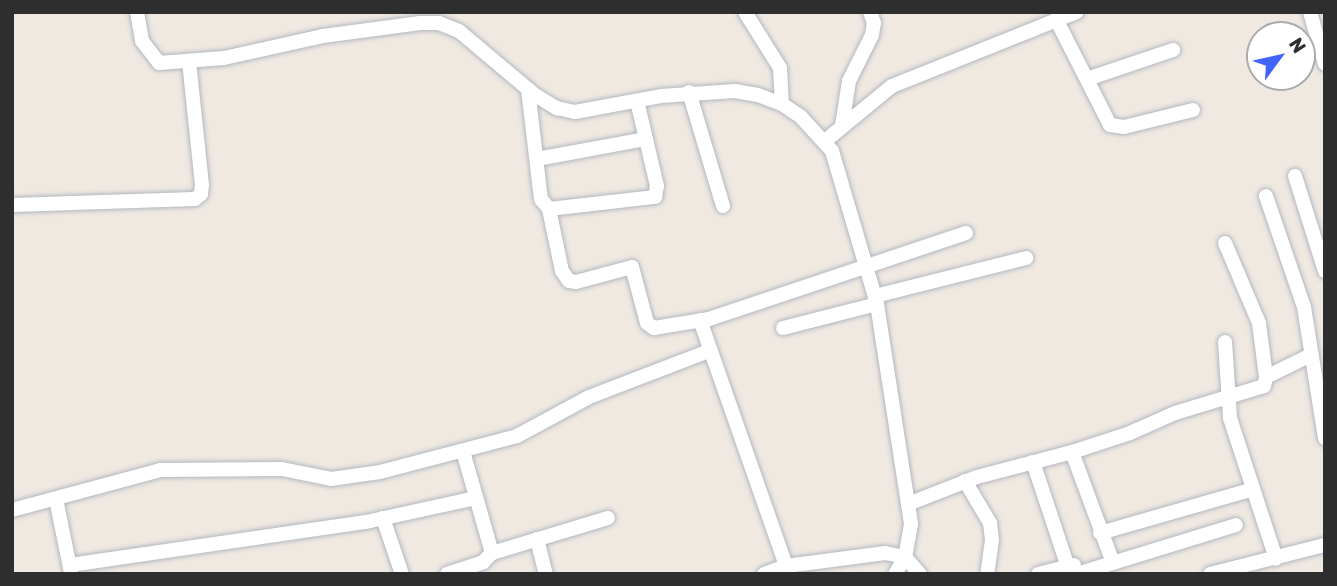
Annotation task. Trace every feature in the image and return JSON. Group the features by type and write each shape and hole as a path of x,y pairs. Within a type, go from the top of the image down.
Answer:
{"street":[{"path":"136,12 142,41 159,63 189,61 418,17 459,31 528,89 557,108 575,112 688,92 735,91 758,94 782,104 817,130 832,151 868,266 876,300 911,524 905,557 895,574"},
{"path":"745,12 782,75 782,104"},
{"path":"842,121 844,98 872,35 874,23 870,12"},
{"path":"825,141 842,121 892,86 1049,18 1077,12"},
{"path":"1311,12 1325,64"},
{"path":"1049,18 1087,79 1110,125 1118,129 1193,110"},
{"path":"1087,79 1173,50"},
{"path":"12,205 195,199 201,194 202,185 189,61"},
{"path":"528,89 541,200 549,209 562,271 569,281 576,282 629,267 634,271 650,326 700,320 966,233"},
{"path":"688,92 723,206"},
{"path":"549,209 655,197 657,186 637,100"},
{"path":"537,159 646,139"},
{"path":"1295,176 1325,271"},
{"path":"1266,196 1295,274 1325,438"},
{"path":"908,504 965,481 1072,452 1227,395 1264,386 1266,377 1257,316 1225,243"},
{"path":"783,328 1026,258"},
{"path":"700,320 786,566"},
{"path":"1225,342 1230,418 1276,559"},
{"path":"12,510 149,471 282,469 344,479 517,436 589,397 709,351"},
{"path":"1266,377 1311,355"},
{"path":"463,451 492,553"},
{"path":"1072,452 1113,563"},
{"path":"1032,462 1067,564"},
{"path":"965,481 990,523 992,540 987,574"},
{"path":"1100,533 1253,489"},
{"path":"56,499 71,570 383,518 476,498"},
{"path":"383,518 402,574"},
{"path":"447,574 483,562 492,553 608,518"},
{"path":"1038,574 1067,564 1076,566 1081,573 1236,525"},
{"path":"537,539 546,574"},
{"path":"1210,574 1325,545"},
{"path":"764,574 786,566 792,568 876,553 905,557 920,574"}]}
